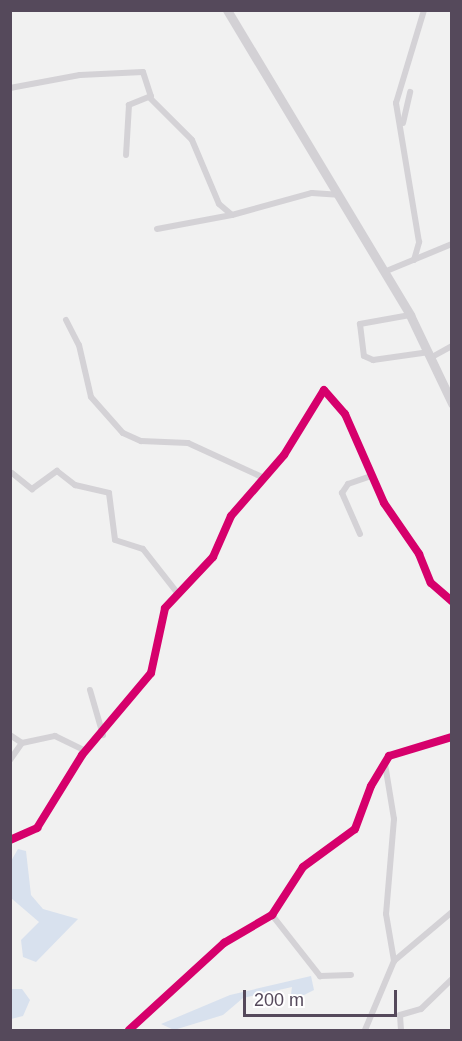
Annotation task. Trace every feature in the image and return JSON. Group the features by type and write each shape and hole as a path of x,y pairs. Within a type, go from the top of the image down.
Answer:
{"main road":[{"path":"227,10 410,315 431,354 452,403"}],"street":[{"path":"414,260 419,242 403,124 396,98 424,10"},
{"path":"10,88 138,70 146,76 150,98 192,140 219,204 232,215"},
{"path":"403,124 410,92"},
{"path":"126,154 129,105 150,98"},
{"path":"157,229 232,215 312,193 338,195"},
{"path":"384,272 452,244"},
{"path":"410,315 360,324 364,356 373,360 431,354 452,346"},
{"path":"66,320 79,345 90,397 123,433 141,441 188,443 252,468 262,477"},
{"path":"10,840 37,828 86,752 103,735 120,705 153,670 163,611 216,552 231,516 262,477 282,458 326,390 345,414 371,476 431,583 452,601"},
{"path":"12,473 32,489 57,471 75,485 109,493 115,540 143,549 179,595"},
{"path":"360,534 342,493 348,484 371,476"},
{"path":"90,690 103,735"},
{"path":"10,735 22,743"},
{"path":"10,760 22,743 51,735 86,752"},
{"path":"129,1030 224,943 272,915 303,867 356,829 385,764 393,753 452,737"},
{"path":"385,764 394,813 386,914 394,960"},
{"path":"365,1030 394,960 452,912"},
{"path":"272,915 320,976 351,975"},
{"path":"401,1030 400,1015 421,1009 452,979"}],"shaded area":[{"path":"18,849 26,851 31,895 43,909 78,919 36,962 23,957 21,940 39,922 11,898 11,861"},
{"path":"311,976 314,990 290,1002 292,987 243,998 223,1015 174,1030 161,1024 230,995"},
{"path":"11,989 22,989 30,1000 23,1016 11,1019"}],"cycle path":[{"path":"10,840 37,828 82,755 151,673 165,608 213,557 231,516 284,455 324,390 345,414 384,503 419,554 431,583 452,601"},
{"path":"129,1030 224,943 272,915 303,867 355,829 371,786 389,756 452,737"}]}
